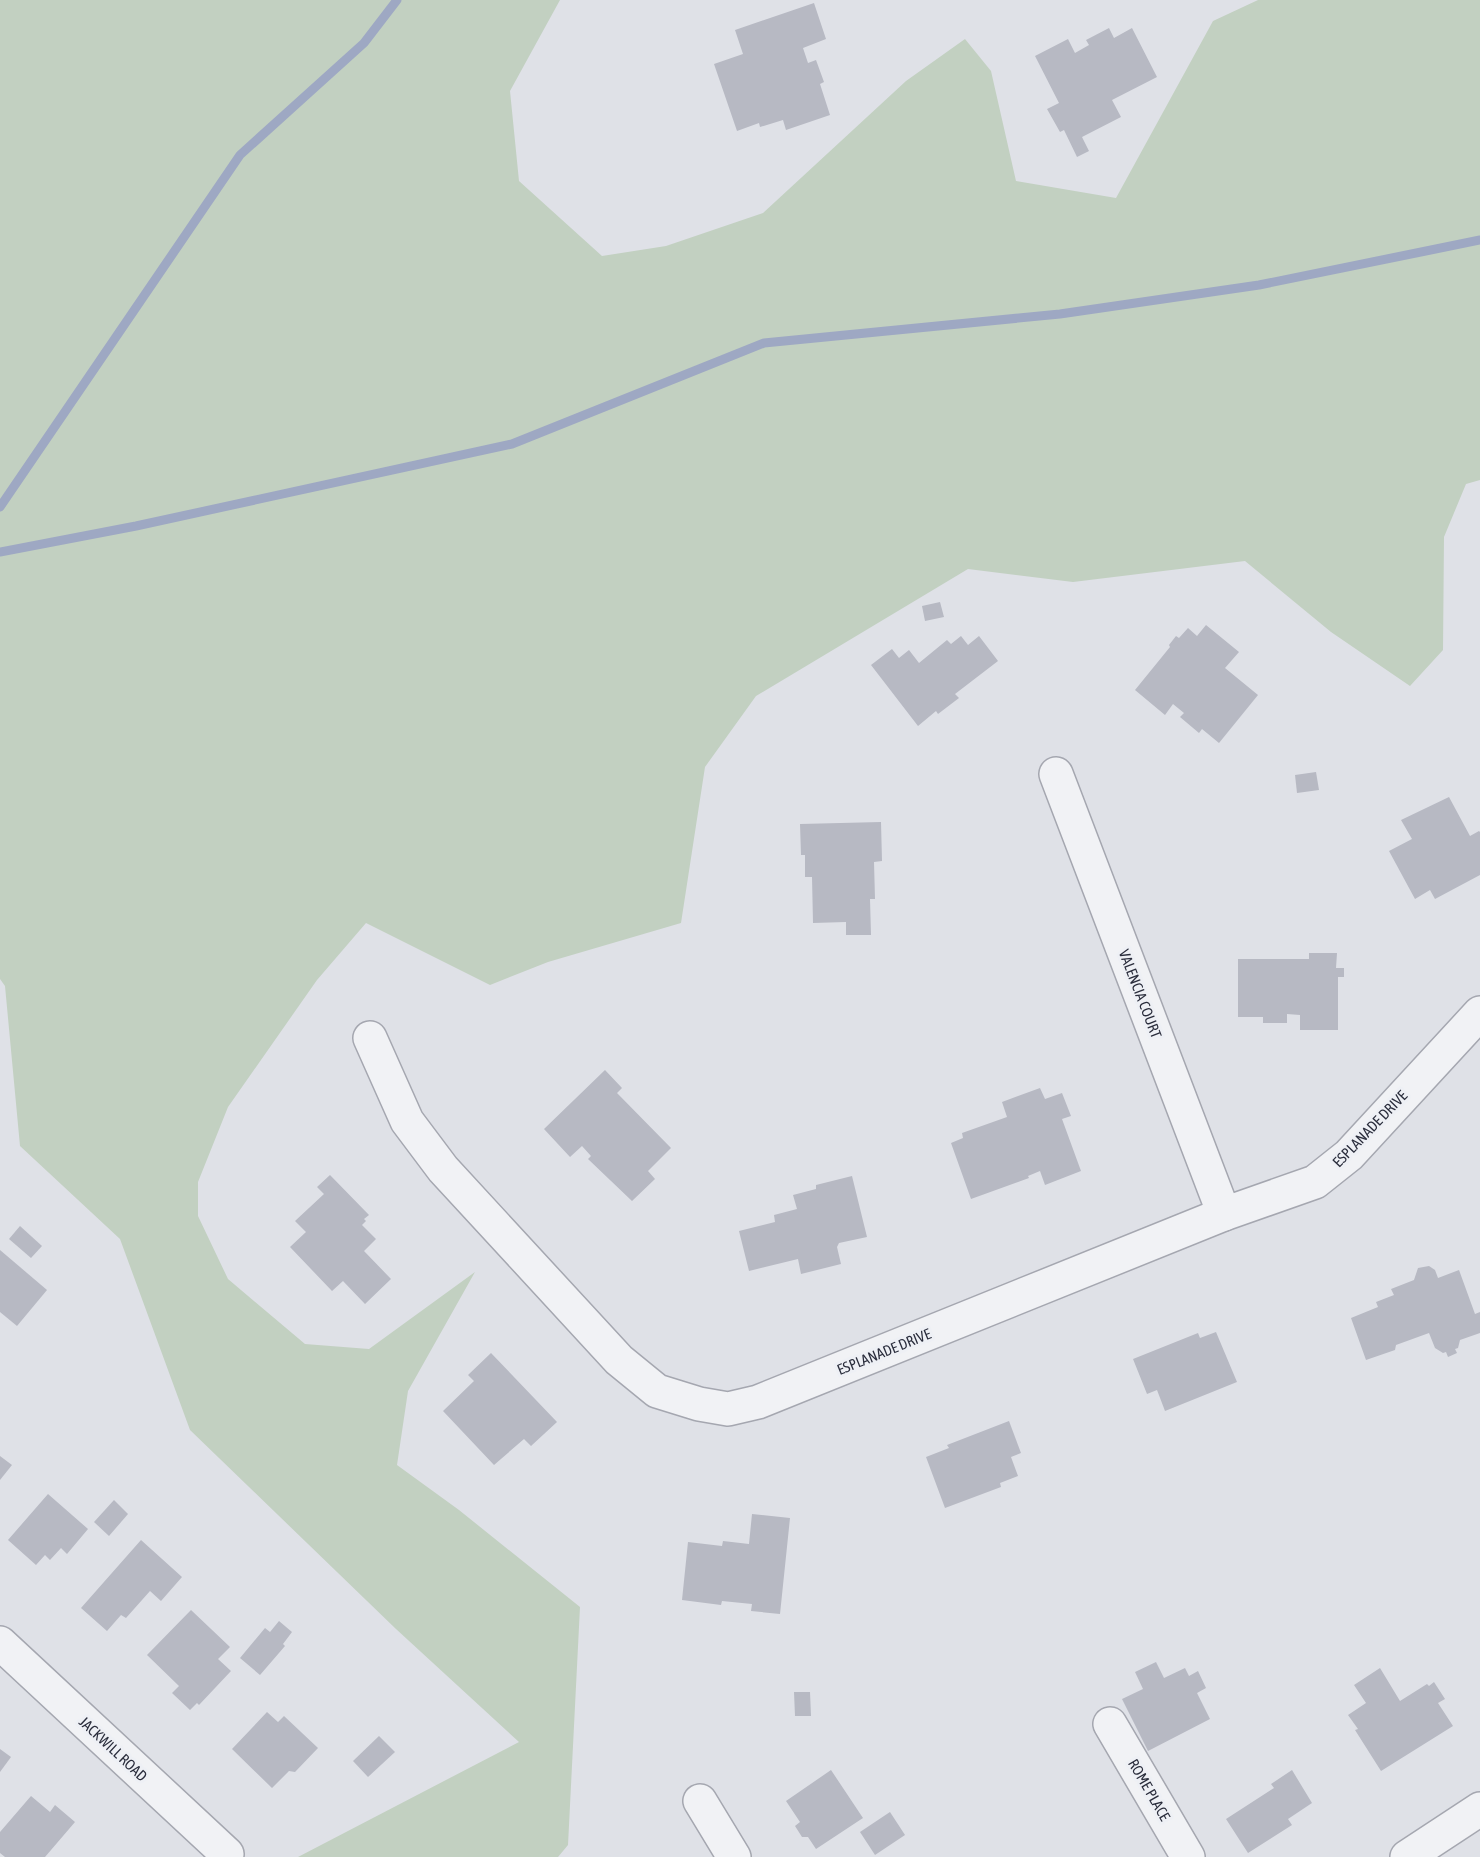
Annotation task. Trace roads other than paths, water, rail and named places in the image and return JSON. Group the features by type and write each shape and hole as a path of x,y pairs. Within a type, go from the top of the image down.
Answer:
{"street":[{"name":"VALENCIA COURT","path":"1056,774 1224,1214"},
{"name":"ESPLANADE DRIVE","path":"370,1038 407,1121 443,1169 619,1360 657,1391 699,1404 728,1409 758,1402 1224,1214 1316,1182 1349,1155 1480,1013"},
{"name":"JACKWILL ROAD","path":"0,1643 227,1854"},
{"name":"ROME PLACE","path":"1110,1724 1188,1857"},
{"path":"700,1801 734,1857"},
{"path":"1407,1857 1480,1809"}],"waterway":[{"path":"0,507 240,155 364,43 397,0"},
{"path":"0,552 136,526 512,444 764,343 1060,314 1259,285 1480,240"}]}
